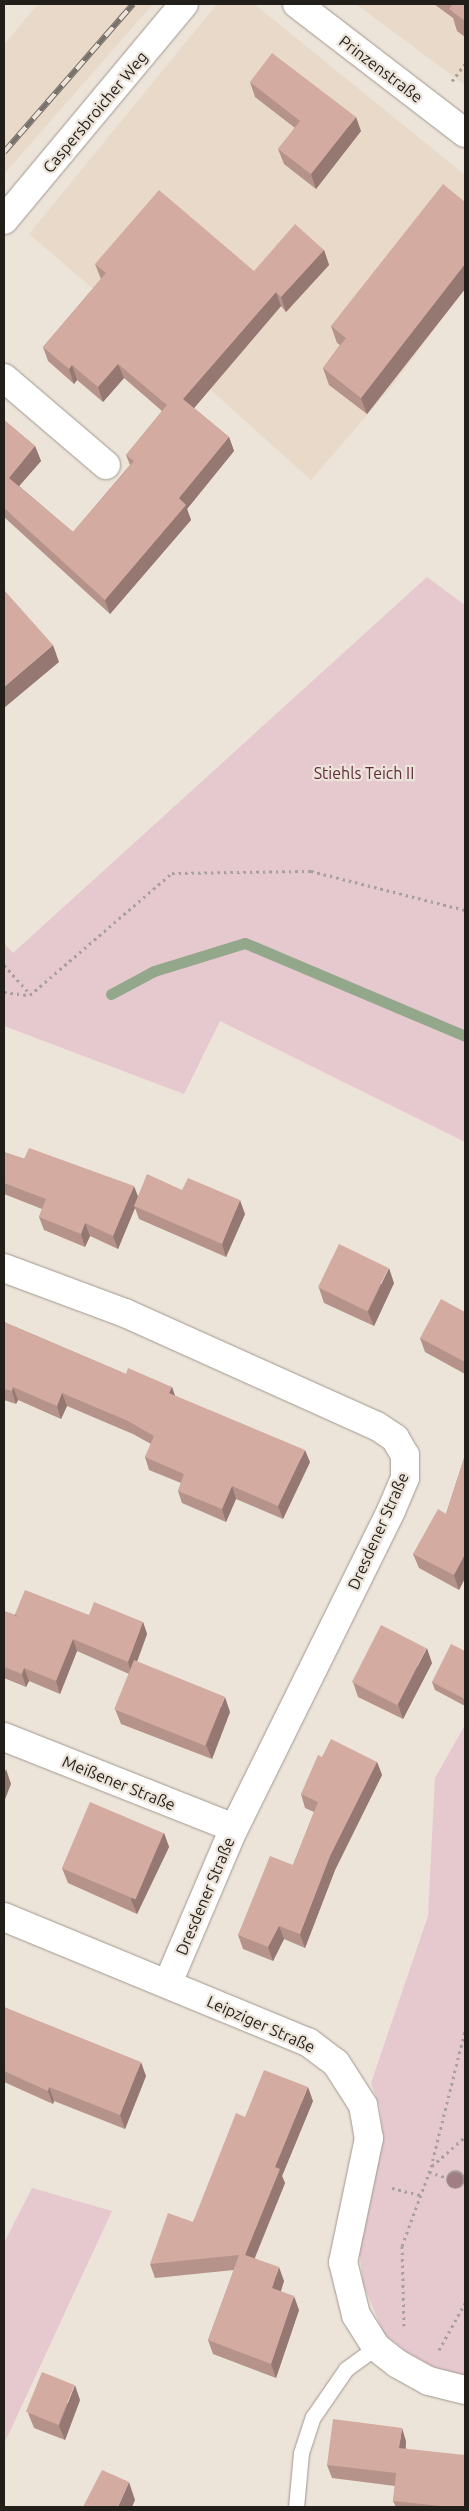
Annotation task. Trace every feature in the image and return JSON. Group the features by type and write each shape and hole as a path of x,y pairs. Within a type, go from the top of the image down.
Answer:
{"street":[{"name":"Caspersbroicher Weg","path":"4,220 184,4"},
{"name":"Prinzenstraße","path":"297,4 465,133"},
{"path":"4,378 106,465"},
{"name":"Dresdener Straße","path":"4,1268 125,1313 376,1426 395,1438 406,1456 408,1468 391,1511 234,1828 168,1983"},
{"name":"Meißener Straße","path":"4,1737 234,1828"},
{"name":"Leipziger Straße","path":"4,1917 308,2042 336,2063 363,2105 369,2138 343,2262 356,2315 376,2347 429,2381 465,2390"}],"lane":[{"path":"296,2507 301,2453 313,2417 346,2369 376,2347"}],"path":[{"path":"4,992 30,995 172,873 311,871 465,910"},
{"path":"4,965 30,995"},
{"path":"376,2347 404,2329 402,2246 431,2167 465,2031"},
{"path":"431,2167 465,2137"},
{"path":"457,2171 463,2179 460,2186 454,2188 448,2184 447,2178 457,2171"},
{"path":"429,2172 447,2178"},
{"path":"429,2381 441,2345 465,2303"}],"shaded area":[{"path":"38,4 153,4 4,174 4,45"},
{"path":"217,4 254,4 465,175 465,289 392,386 311,480 192,373 29,234"},
{"path":"356,4 465,4 465,85"}],"green space":[{"name":"Stiehls Teich II","path":"427,577 465,605 465,1142 220,1021 184,1094 4,1026 4,943 13,953"},
{"path":"465,1725 465,2378 421,2363 384,2334 363,2284 359,2249 383,2137 380,2107 371,2083 428,1916 435,1778"},
{"path":"32,2188 112,2211 4,2444 4,2243"}],"building":[{"path":"453,4 465,4 465,21 449,9"},
{"path":"272,53 356,117 311,174 278,149 300,121 250,82"},
{"path":"443,184 465,202 465,264 361,398 323,368 346,338 331,326"},
{"path":"159,190 254,271 295,224 324,250 281,297 276,292 183,399 229,437 179,498 186,505 105,600 4,508 4,420 35,446 9,478 73,532 134,461 126,455 167,405 118,364 98,387 72,365 69,369 43,347 106,273 95,264"},
{"path":"4,590 53,645 4,687"},
{"path":"29,1148 134,1186 113,1236 85,1223 81,1234 39,1217 46,1199 4,1183 4,1152 24,1159"},
{"path":"147,1174 182,1190 188,1178 240,1200 222,1244 134,1206"},
{"path":"339,1244 388,1268 367,1311 318,1287"},
{"path":"441,1299 465,1312 465,1362 420,1338"},
{"path":"4,1322 126,1374 128,1368 172,1387 169,1393 305,1450 278,1506 232,1486 222,1509 178,1491 184,1474 145,1457 154,1436 128,1421 62,1393 57,1406 13,1387 12,1391 4,1389"},
{"path":"465,1455 465,1554 454,1575 413,1554 438,1509 446,1514"},
{"path":"25,1590 89,1615 94,1602 143,1622 128,1662 73,1639 56,1681 24,1668 22,1674 4,1667 4,1611 18,1617 15,1614"},
{"path":"381,1625 426,1648 397,1705 352,1682"},
{"path":"451,1644 465,1651 465,1699 432,1682"},
{"path":"134,1660 225,1697 205,1746 114,1709"},
{"path":"331,1739 377,1762 330,1856 300,1934 279,1926 268,1947 238,1935 270,1856 293,1865 318,1802 301,1794 318,1755 322,1757"},
{"path":"90,1802 164,1833 136,1900 62,1868"},
{"path":"4,2007 141,2062 120,2115 49,2087 48,2091 4,2071"},
{"path":"264,2070 308,2087 275,2167 280,2169 245,2255 279,2267 272,2288 294,2296 271,2364 208,2340 239,2255 150,2264 168,2213 193,2222 236,2113 245,2117"},
{"path":"42,2372 74,2385 58,2425 26,2412"},
{"path":"333,2419 402,2428 399,2448 465,2455 465,2507 393,2501 396,2473 327,2465"},
{"path":"102,2470 129,2482 118,2507 83,2507"}],"waterway":[{"path":"111,994 154,971 245,943 465,1036"}],"railway":[{"path":"4,152 133,4"}]}
